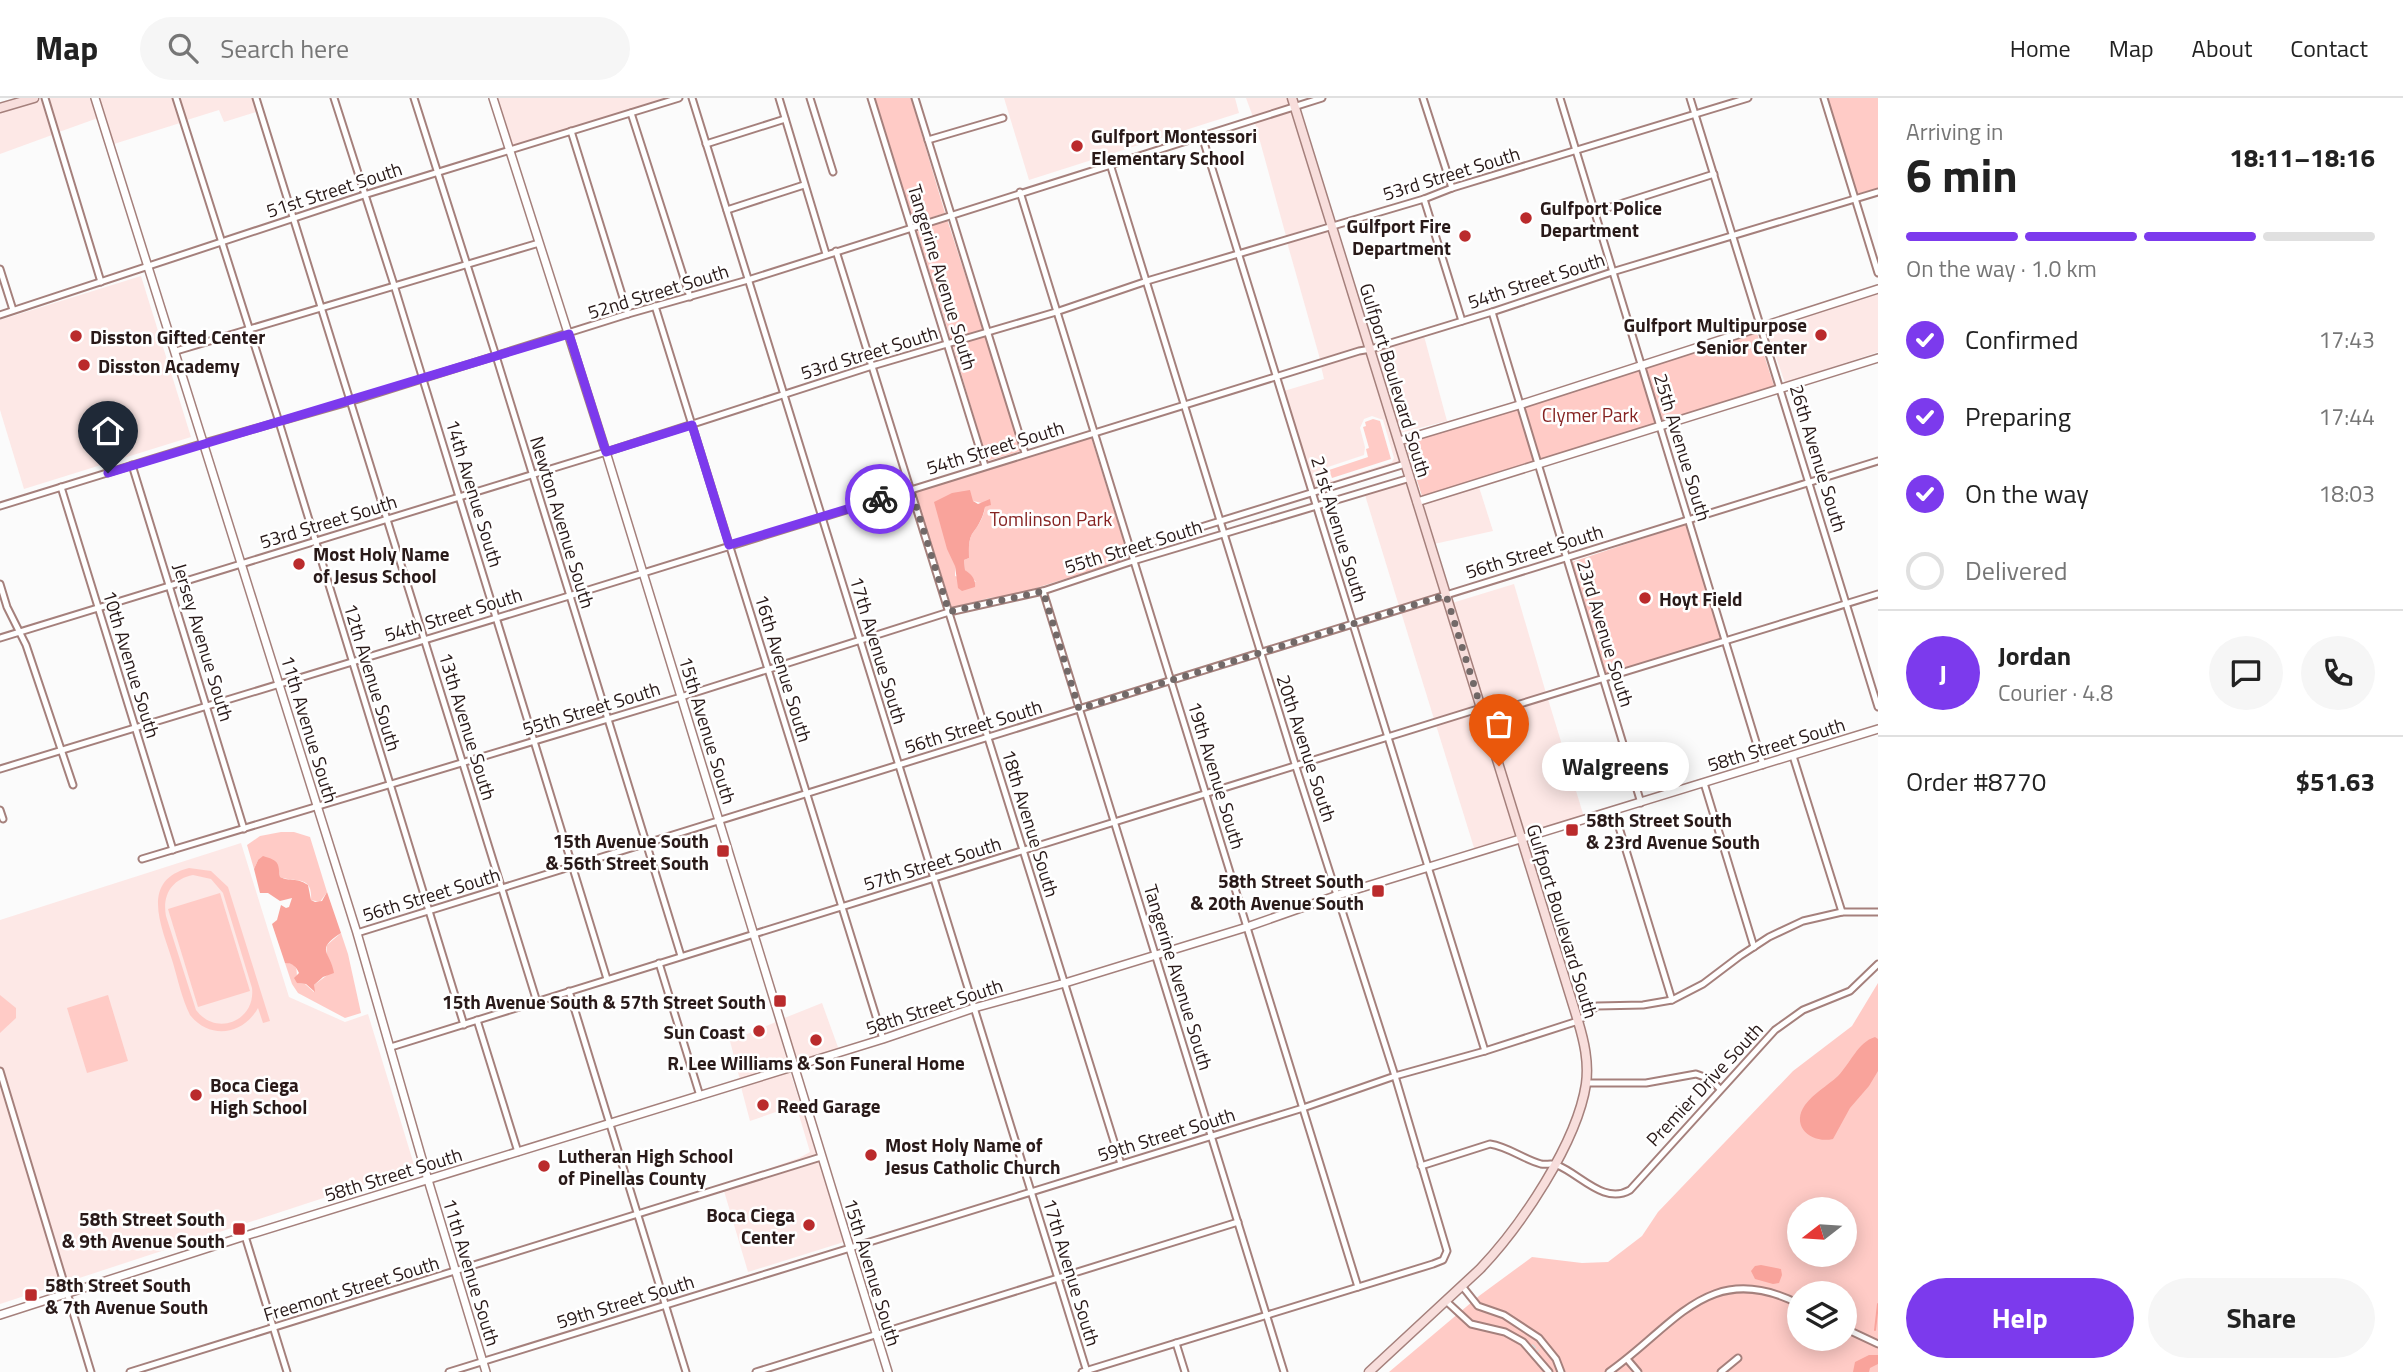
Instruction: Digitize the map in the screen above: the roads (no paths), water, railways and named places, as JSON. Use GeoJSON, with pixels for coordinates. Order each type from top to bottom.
{"type":"FeatureCollection","features":[{"type":"Feature","properties":{"kind":"main road"},"geometry":{"type":"LineString","coordinates":[[0,108],[9,102],[34,98]]}},
{"type":"Feature","properties":{"kind":"main road","name":"Gulfport Boulevard South"},"geometry":{"type":"LineString","coordinates":[[1293,102],[1578,1020],[1587,1064],[1586,1083],[1577,1117],[1538,1195],[1503,1242],[1462,1286],[1369,1372]]}},
{"type":"Feature","properties":{"kind":"street"},"geometry":{"type":"LineString","coordinates":[[45,98],[101,282]]}},
{"type":"Feature","properties":{"kind":"street","name":"11th Avenue South"},"geometry":{"type":"LineString","coordinates":[[95,98],[357,933],[486,1372]]}},
{"type":"Feature","properties":{"kind":"street","name":"12th Avenue South"},"geometry":{"type":"LineString","coordinates":[[176,98],[279,422],[464,1025]]}},
{"type":"Feature","properties":{"kind":"street","name":"13th Avenue South"},"geometry":{"type":"LineString","coordinates":[[256,98],[537,1002]]}},
{"type":"Feature","properties":{"kind":"street","name":"14th Avenue South"},"geometry":{"type":"LineString","coordinates":[[334,98],[607,979]]}},
{"type":"Feature","properties":{"kind":"street","name":"Newton Avenue South"},"geometry":{"type":"LineString","coordinates":[[414,98],[681,956]]}},
{"type":"Feature","properties":{"kind":"street","name":"15th Avenue South"},"geometry":{"type":"LineString","coordinates":[[493,98],[606,452],[888,1372]]}},
{"type":"Feature","properties":{"kind":"street","name":"51st Street South"},"geometry":{"type":"LineString","coordinates":[[0,315],[364,195],[679,98]]}},
{"type":"Feature","properties":{"kind":"street","name":"17th Avenue South"},"geometry":{"type":"LineString","coordinates":[[692,98],[1085,1372]]}},
{"type":"Feature","properties":{"kind":"street"},"geometry":{"type":"LineString","coordinates":[[779,98],[826,254]]}},
{"type":"Feature","properties":{"kind":"street"},"geometry":{"type":"LineString","coordinates":[[810,98],[833,172]]}},
{"type":"Feature","properties":{"kind":"street","name":"Tangerine Avenue South"},"geometry":{"type":"LineString","coordinates":[[871,98],[985,466]]}},
{"type":"Feature","properties":{"kind":"street","name":"Tangerine Avenue South"},"geometry":{"type":"LineString","coordinates":[[915,98],[1025,453]]}},
{"type":"Feature","properties":{"kind":"street","name":"52nd Street South"},"geometry":{"type":"LineString","coordinates":[[0,506],[352,401],[628,314],[748,280],[1202,136],[1293,102],[1322,98]]}},
{"type":"Feature","properties":{"kind":"street"},"geometry":{"type":"LineString","coordinates":[[1423,98],[1452,188]]}},
{"type":"Feature","properties":{"kind":"street","name":"25th Avenue South"},"geometry":{"type":"LineString","coordinates":[[1560,98],[1763,765]]}},
{"type":"Feature","properties":{"kind":"street","name":"26th Avenue South"},"geometry":{"type":"LineString","coordinates":[[1690,98],[1878,707]]}},
{"type":"Feature","properties":{"kind":"street","name":"53rd Street South"},"geometry":{"type":"LineString","coordinates":[[0,638],[606,452],[872,366],[1056,312],[1147,281],[1424,199],[1452,188],[1748,98]]}},
{"type":"Feature","properties":{"kind":"street"},"geometry":{"type":"LineString","coordinates":[[1824,98],[1878,273]]}},
{"type":"Feature","properties":{"kind":"street"},"geometry":{"type":"LineString","coordinates":[[631,113],[690,297]]}},
{"type":"Feature","properties":{"kind":"street"},"geometry":{"type":"LineString","coordinates":[[928,140],[1003,118]]}},
{"type":"Feature","properties":{"kind":"street"},"geometry":{"type":"LineString","coordinates":[[706,144],[785,119]]}},
{"type":"Feature","properties":{"kind":"street"},"geometry":{"type":"LineString","coordinates":[[571,131],[628,314]]}},
{"type":"Feature","properties":{"kind":"street","name":"21st Avenue South"},"geometry":{"type":"LineString","coordinates":[[1202,136],[1485,1051]]}},
{"type":"Feature","properties":{"kind":"street","name":"20th Avenue South"},"geometry":{"type":"LineString","coordinates":[[1110,164],[1395,1076],[1447,1251],[1443,1260],[1358,1287]]}},
{"type":"Feature","properties":{"kind":"street"},"geometry":{"type":"LineString","coordinates":[[1595,212],[1714,174]]}},
{"type":"Feature","properties":{"kind":"street"},"geometry":{"type":"LineString","coordinates":[[727,210],[804,185]]}},
{"type":"Feature","properties":{"kind":"street","name":"19th Avenue South"},"geometry":{"type":"LineString","coordinates":[[1020,192],[1358,1287]]}},
{"type":"Feature","properties":{"kind":"street","name":"54th Street South"},"geometry":{"type":"LineString","coordinates":[[0,769],[1878,192]]}},
{"type":"Feature","properties":{"kind":"street"},"geometry":{"type":"LineString","coordinates":[[1424,199],[1462,321]]}},
{"type":"Feature","properties":{"kind":"street"},"geometry":{"type":"LineString","coordinates":[[176,351],[539,243]]}},
{"type":"Feature","properties":{"kind":"street","name":"18th Avenue South"},"geometry":{"type":"LineString","coordinates":[[836,251],[1121,1164]]}},
{"type":"Feature","properties":{"kind":"street"},"geometry":{"type":"LineString","coordinates":[[0,269],[13,310]]}},
{"type":"Feature","properties":{"kind":"street"},"geometry":{"type":"LineString","coordinates":[[1398,441],[1519,405],[1878,289]]}},
{"type":"Feature","properties":{"kind":"street","name":"16th Avenue South"},"geometry":{"type":"LineString","coordinates":[[655,306],[883,1039]]}},
{"type":"Feature","properties":{"kind":"street","name":"23rd Avenue South"},"geometry":{"type":"LineString","coordinates":[[1492,312],[1641,803]]}},
{"type":"Feature","properties":{"kind":"street"},"geometry":{"type":"LineString","coordinates":[[1418,502],[1878,358]]}},
{"type":"Feature","properties":{"kind":"street","name":"56th Street South"},"geometry":{"type":"LineString","coordinates":[[357,933],[1878,461]]}},
{"type":"Feature","properties":{"kind":"street","name":"55th Street South"},"geometry":{"type":"LineString","coordinates":[[1130,549],[1405,464]]}},
{"type":"Feature","properties":{"kind":"street","name":"Jersey Avenue South"},"geometry":{"type":"LineString","coordinates":[[132,465],[244,829]]}},
{"type":"Feature","properties":{"kind":"street","name":"55th Street South"},"geometry":{"type":"LineString","coordinates":[[142,859],[681,697],[949,612],[1043,591],[1133,561],[1410,478]]}},
{"type":"Feature","properties":{"kind":"street","name":"10th Avenue South"},"geometry":{"type":"LineString","coordinates":[[61,487],[173,850]]}},
{"type":"Feature","properties":{"kind":"street"},"geometry":{"type":"LineString","coordinates":[[0,584],[7,607],[20,631],[73,785]]}},
{"type":"Feature","properties":{"kind":"street","name":"Tangerine Avenue South"},"geometry":{"type":"LineString","coordinates":[[1043,591],[1284,1372]]}},
{"type":"Feature","properties":{"kind":"street","name":"57th Street South"},"geometry":{"type":"LineString","coordinates":[[391,1047],[1388,737],[1604,679],[1878,594]]}},
{"type":"Feature","properties":{"kind":"street","name":"58th Street South"},"geometry":{"type":"LineString","coordinates":[[0,1315],[245,1236],[883,1039],[974,1008],[1247,927],[1338,895],[1878,729]]}},
{"type":"Feature","properties":{"kind":"street"},"geometry":{"type":"LineString","coordinates":[[1793,755],[1842,912]]}},
{"type":"Feature","properties":{"kind":"street"},"geometry":{"type":"LineString","coordinates":[[1704,783],[1754,947]]}},
{"type":"Feature","properties":{"kind":"street"},"geometry":{"type":"LineString","coordinates":[[0,810],[3,819]]}},
{"type":"Feature","properties":{"kind":"street"},"geometry":{"type":"LineString","coordinates":[[1614,811],[1672,1000]]}},
{"type":"Feature","properties":{"kind":"street","name":"59th Street South"},"geometry":{"type":"LineString","coordinates":[[449,1372],[1303,1108],[1395,1076],[1485,1051],[1578,1020],[1597,1006],[1643,1005],[1672,1000],[1703,984],[1754,947],[1803,921],[1842,912],[1878,912]]}},
{"type":"Feature","properties":{"kind":"street"},"geometry":{"type":"LineString","coordinates":[[659,963],[700,1096]]}},
{"type":"Feature","properties":{"kind":"street","name":"Premier Drive South"},"geometry":{"type":"LineString","coordinates":[[1554,1163],[1601,1191],[1618,1195],[1624,1193],[1788,1020],[1803,1010],[1850,991],[1878,964]]}},
{"type":"Feature","properties":{"kind":"street"},"geometry":{"type":"LineString","coordinates":[[569,991],[686,1372]]}},
{"type":"Feature","properties":{"kind":"street"},"geometry":{"type":"LineString","coordinates":[[477,1020],[518,1152]]}},
{"type":"Feature","properties":{"kind":"street"},"geometry":{"type":"LineString","coordinates":[[0,1071],[91,1372]]}},
{"type":"Feature","properties":{"kind":"street"},"geometry":{"type":"LineString","coordinates":[[1586,1083],[1646,1083],[1696,1074],[1710,1079],[1720,1089]]}},
{"type":"Feature","properties":{"kind":"street"},"geometry":{"type":"LineString","coordinates":[[1421,1166],[1490,1144],[1543,1164],[1554,1163]]}},
{"type":"Feature","properties":{"kind":"street","name":"Freemont Street South"},"geometry":{"type":"LineString","coordinates":[[130,1372],[821,1157]]}},
{"type":"Feature","properties":{"kind":"street"},"geometry":{"type":"LineString","coordinates":[[756,1372],[1238,1222]]}},
{"type":"Feature","properties":{"kind":"street"},"geometry":{"type":"LineString","coordinates":[[245,1236],[287,1372]]}},
{"type":"Feature","properties":{"kind":"street"},"geometry":{"type":"LineString","coordinates":[[1462,1286],[1478,1306],[1504,1315],[1539,1338],[1556,1359],[1562,1372]]}},
{"type":"Feature","properties":{"kind":"street"},"geometry":{"type":"LineString","coordinates":[[1085,1372],[1358,1287]]}},
{"type":"Feature","properties":{"kind":"street"},"geometry":{"type":"LineString","coordinates":[[1609,1372],[1686,1309],[1715,1293],[1746,1288],[1765,1290],[1787,1299]]}},
{"type":"Feature","properties":{"kind":"street"},"geometry":{"type":"LineString","coordinates":[[1446,1301],[1471,1324],[1505,1332],[1531,1346]]}},
{"type":"Feature","properties":{"kind":"street"},"geometry":{"type":"LineString","coordinates":[[1857,1334],[1878,1344]]}},
{"type":"Feature","properties":{"kind":"street"},"geometry":{"type":"LineString","coordinates":[[1523,1342],[1549,1372]]}},
{"type":"Feature","properties":{"kind":"street"},"geometry":{"type":"LineString","coordinates":[[1176,1343],[1185,1372]]}},
{"type":"Feature","properties":{"kind":"street"},"geometry":{"type":"LineString","coordinates":[[1538,1352],[1542,1363]]}},
{"type":"Feature","properties":{"kind":"street"},"geometry":{"type":"LineString","coordinates":[[1721,1372],[1738,1358]]}},
{"type":"Feature","properties":{"kind":"street"},"geometry":{"type":"LineString","coordinates":[[1628,1359],[1638,1372]]}},
{"type":"Feature","properties":{"kind":"waterway"},"geometry":{"type":"LineString","coordinates":[[1875,1330],[1878,1304]]}},
{"type":"Feature","properties":{"kind":"tunnel"},"geometry":{"type":"LineString","coordinates":[[1531,1346],[1538,1352]]}},
{"type":"Feature","properties":{"kind":"place","name":"Gulfport Montessori Elementary School"},"geometry":{"type":"Point","coordinates":[1077,146]}},
{"type":"Feature","properties":{"kind":"place","name":"Gulfport Police Department"},"geometry":{"type":"Point","coordinates":[1526,218]}},
{"type":"Feature","properties":{"kind":"place","name":"Gulfport Fire Department"},"geometry":{"type":"Point","coordinates":[1465,236]}},
{"type":"Feature","properties":{"kind":"place","name":"Gulfport Multipurpose Senior Center"},"geometry":{"type":"Point","coordinates":[1821,335]}},
{"type":"Feature","properties":{"kind":"place","name":"Disston Gifted Center"},"geometry":{"type":"Point","coordinates":[76,336]}},
{"type":"Feature","properties":{"kind":"place","name":"Disston Academy"},"geometry":{"type":"Point","coordinates":[84,365]}},
{"type":"Feature","properties":{"kind":"place","name":"Most Holy Name of Jesus School"},"geometry":{"type":"Point","coordinates":[299,564]}},
{"type":"Feature","properties":{"kind":"place","name":"Hoyt Field"},"geometry":{"type":"Point","coordinates":[1645,598]}},
{"type":"Feature","properties":{"kind":"place","name":"Walgreens"},"geometry":{"type":"Point","coordinates":[1499,766]}},
{"type":"Feature","properties":{"kind":"place","name":"58th Street South & 23rd Avenue South"},"geometry":{"type":"Point","coordinates":[1572,830]}},
{"type":"Feature","properties":{"kind":"place","name":"15th Avenue South & 56th Street South"},"geometry":{"type":"Point","coordinates":[723,851]}},
{"type":"Feature","properties":{"kind":"place","name":"58th Street South & 20th Avenue South"},"geometry":{"type":"Point","coordinates":[1378,891]}},
{"type":"Feature","properties":{"kind":"place","name":"15th Avenue South & 57th Street South"},"geometry":{"type":"Point","coordinates":[780,1001]}},
{"type":"Feature","properties":{"kind":"place","name":"Sun Coast"},"geometry":{"type":"Point","coordinates":[759,1031]}},
{"type":"Feature","properties":{"kind":"place","name":"R. Lee Williams & Son Funeral Home"},"geometry":{"type":"Point","coordinates":[816,1040]}},
{"type":"Feature","properties":{"kind":"place","name":"Boca Ciega High School"},"geometry":{"type":"Point","coordinates":[196,1095]}},
{"type":"Feature","properties":{"kind":"place","name":"Reed Garage"},"geometry":{"type":"Point","coordinates":[763,1105]}},
{"type":"Feature","properties":{"kind":"place","name":"Most Holy Name of Jesus Catholic Church"},"geometry":{"type":"Point","coordinates":[871,1155]}},
{"type":"Feature","properties":{"kind":"place","name":"Lutheran High School of Pinellas County"},"geometry":{"type":"Point","coordinates":[544,1166]}},
{"type":"Feature","properties":{"kind":"place","name":"Boca Ciega Center"},"geometry":{"type":"Point","coordinates":[809,1225]}},
{"type":"Feature","properties":{"kind":"place","name":"58th Street South & 9th Avenue South"},"geometry":{"type":"Point","coordinates":[239,1229]}},
{"type":"Feature","properties":{"kind":"place","name":"58th Street South & 7th Avenue South"},"geometry":{"type":"Point","coordinates":[31,1295]}},
{"type":"Feature","properties":{"kind":"park label","name":"Clymer Park"},"geometry":{"type":"Point","coordinates":[1590,414]}},
{"type":"Feature","properties":{"kind":"park label","name":"Tomlinson Park"},"geometry":{"type":"Point","coordinates":[1051,518]}}]}
